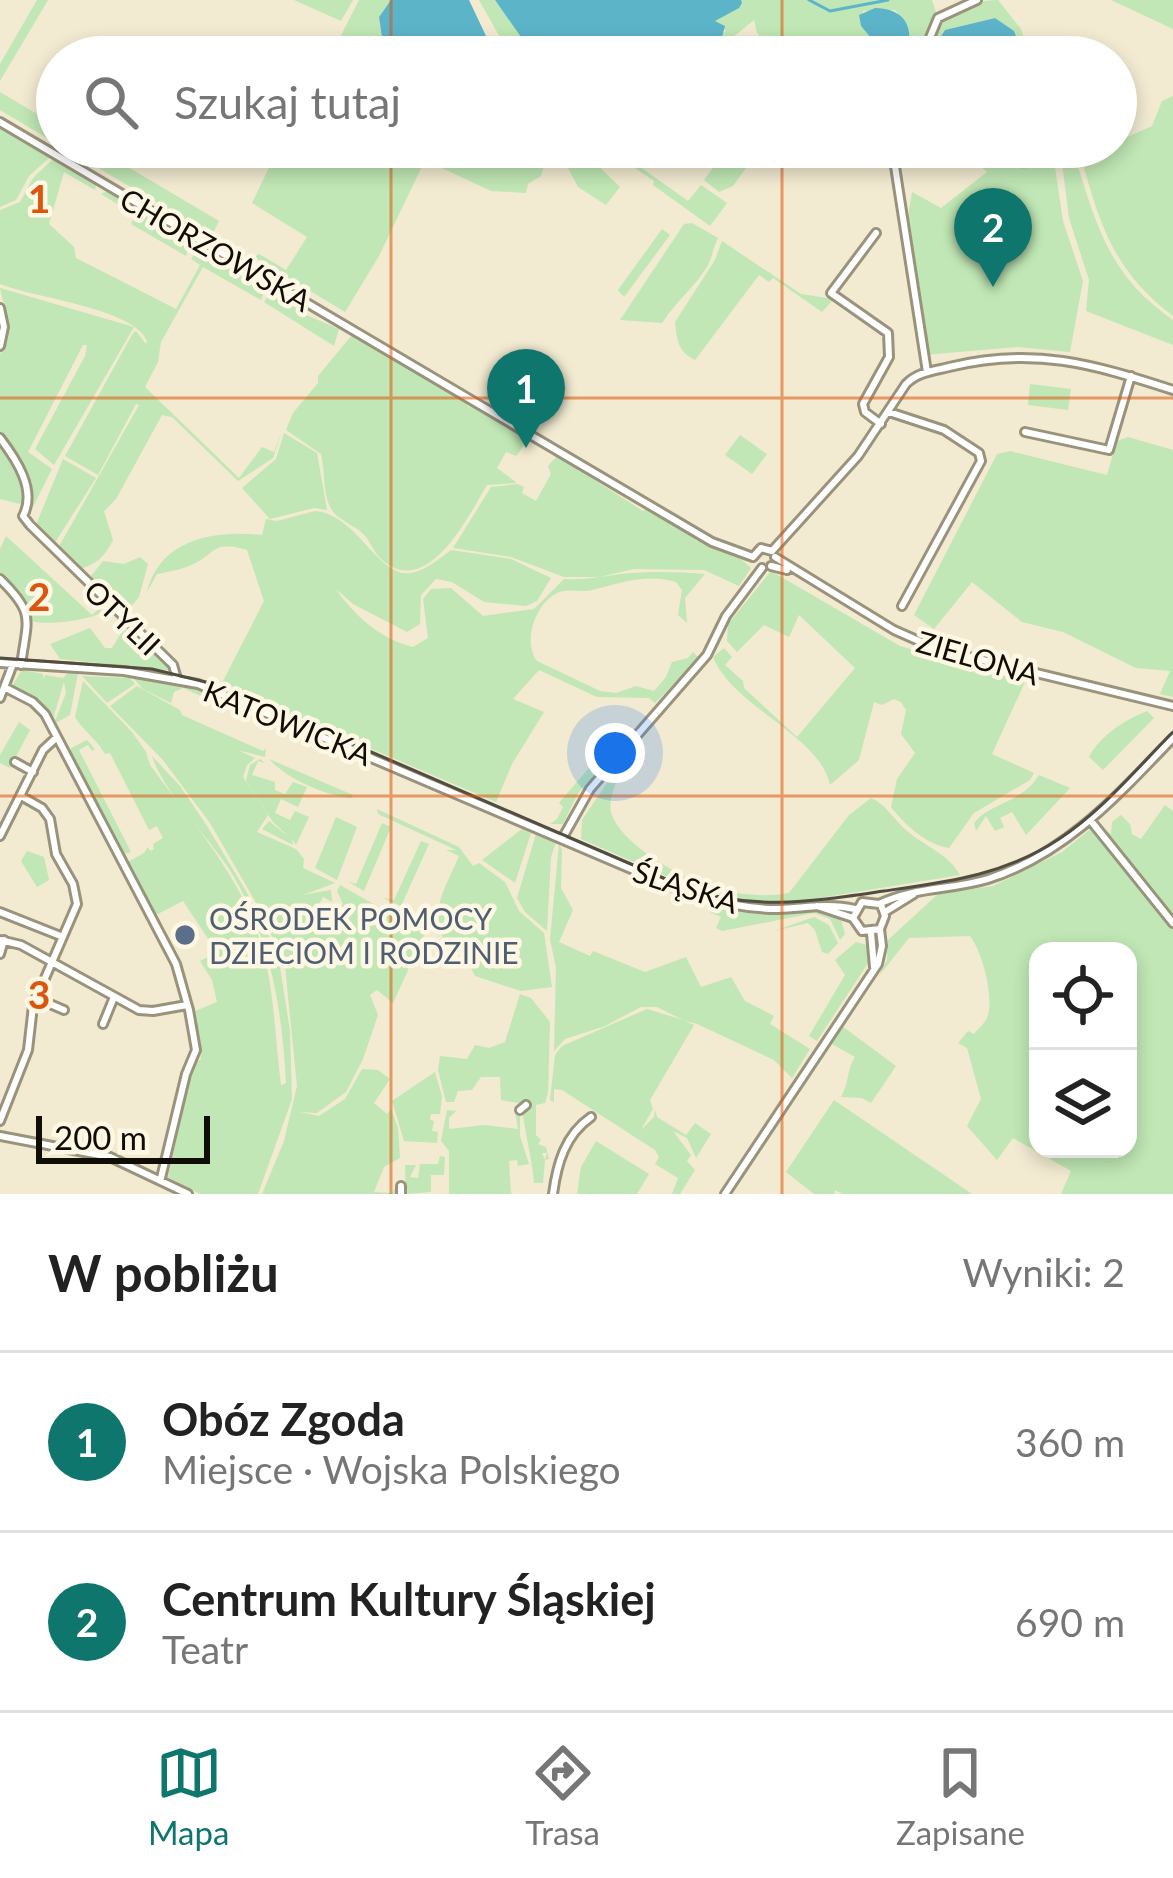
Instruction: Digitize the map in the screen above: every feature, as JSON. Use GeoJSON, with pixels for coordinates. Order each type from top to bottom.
{"type":"FeatureCollection","features":[{"type":"Feature","properties":{"kind":"street"},"geometry":{"type":"LineString","coordinates":[[931,36],[938,18],[977,0]]}},
{"type":"Feature","properties":{"kind":"street","name":"CHORZOWSKA"},"geometry":{"type":"LineString","coordinates":[[0,122],[36,143]]}},
{"type":"Feature","properties":{"kind":"street","name":"CHORZOWSKA"},"geometry":{"type":"LineString","coordinates":[[78,168],[712,542],[753,556]]}},
{"type":"Feature","properties":{"kind":"street"},"geometry":{"type":"LineString","coordinates":[[895,168],[927,372]]}},
{"type":"Feature","properties":{"kind":"street"},"geometry":{"type":"LineString","coordinates":[[876,233],[831,293],[888,333],[889,357],[863,404],[865,412],[881,424]]}},
{"type":"Feature","properties":{"kind":"street"},"geometry":{"type":"LineString","coordinates":[[0,308],[4,327],[0,346]]}},
{"type":"Feature","properties":{"kind":"street"},"geometry":{"type":"LineString","coordinates":[[562,839],[590,789],[707,655],[726,616],[858,456],[909,380],[977,360],[1021,355],[1081,363],[1173,390]]}},
{"type":"Feature","properties":{"kind":"street"},"geometry":{"type":"LineString","coordinates":[[1025,431],[1109,450],[1131,376]]}},
{"type":"Feature","properties":{"kind":"street"},"geometry":{"type":"LineString","coordinates":[[889,412],[944,430],[979,453],[981,461],[902,606]]}},
{"type":"Feature","properties":{"kind":"street","name":"OTYLII"},"geometry":{"type":"LineString","coordinates":[[0,438],[25,481],[28,507],[23,516],[173,665],[177,679]]}},
{"type":"Feature","properties":{"kind":"street"},"geometry":{"type":"LineString","coordinates":[[753,556],[761,548],[770,561]]}},
{"type":"Feature","properties":{"kind":"street","name":"ZIELONA"},"geometry":{"type":"LineString","coordinates":[[753,556],[797,572],[894,630],[937,649],[1173,706]]}},
{"type":"Feature","properties":{"kind":"street"},"geometry":{"type":"LineString","coordinates":[[0,579],[27,612],[28,629],[0,698]]}},
{"type":"Feature","properties":{"kind":"street","name":"KATOWICKA"},"geometry":{"type":"LineString","coordinates":[[0,663],[177,679],[254,705],[562,839]]}},
{"type":"Feature","properties":{"kind":"street"},"geometry":{"type":"LineString","coordinates":[[5,688],[41,709],[176,964],[196,1050],[161,1178]]}},
{"type":"Feature","properties":{"kind":"street"},"geometry":{"type":"LineString","coordinates":[[0,836],[45,747],[57,737]]}},
{"type":"Feature","properties":{"kind":"street"},"geometry":{"type":"LineString","coordinates":[[880,929],[870,933],[859,929],[854,913],[866,901],[882,908],[922,890],[980,881],[1018,868],[1091,821],[1173,738]]}},
{"type":"Feature","properties":{"kind":"street"},"geometry":{"type":"LineString","coordinates":[[15,762],[33,772]]}},
{"type":"Feature","properties":{"kind":"street"},"geometry":{"type":"LineString","coordinates":[[0,1121],[28,1050],[36,998],[76,909],[75,891],[58,861],[48,815],[21,796]]}},
{"type":"Feature","properties":{"kind":"street"},"geometry":{"type":"LineString","coordinates":[[1091,821],[1173,923]]}},
{"type":"Feature","properties":{"kind":"street","name":"ŚLĄSKA"},"geometry":{"type":"LineString","coordinates":[[562,839],[712,901],[773,909],[825,903],[854,913]]}},
{"type":"Feature","properties":{"kind":"street"},"geometry":{"type":"LineString","coordinates":[[725,1194],[873,971],[881,956],[882,908]]}},
{"type":"Feature","properties":{"kind":"street"},"geometry":{"type":"LineString","coordinates":[[0,913],[63,937]]}},
{"type":"Feature","properties":{"kind":"street"},"geometry":{"type":"LineString","coordinates":[[870,933],[873,971]]}},
{"type":"Feature","properties":{"kind":"street"},"geometry":{"type":"LineString","coordinates":[[0,954],[2,940],[21,944],[145,1012],[188,1005]]}},
{"type":"Feature","properties":{"kind":"street"},"geometry":{"type":"LineString","coordinates":[[103,1024],[114,997]]}},
{"type":"Feature","properties":{"kind":"street"},"geometry":{"type":"LineString","coordinates":[[36,998],[64,1010]]}},
{"type":"Feature","properties":{"kind":"street"},"geometry":{"type":"LineString","coordinates":[[553,1194],[564,1148],[591,1117]]}},
{"type":"Feature","properties":{"kind":"street"},"geometry":{"type":"LineString","coordinates":[[0,1136],[110,1157],[188,1194]]}},
{"type":"Feature","properties":{"kind":"green space"},"geometry":{"type":"Polygon","coordinates":[[[37,0],[48,0],[0,81],[0,64],[37,0]]]}},
{"type":"Feature","properties":{"kind":"green space"},"geometry":{"type":"Polygon","coordinates":[[[294,0],[353,0],[341,21],[294,0]]]}},
{"type":"Feature","properties":{"kind":"green space"},"geometry":{"type":"Polygon","coordinates":[[[359,0],[391,0],[379,17],[382,36],[341,36],[359,0]]]}},
{"type":"Feature","properties":{"kind":"green space"},"geometry":{"type":"Polygon","coordinates":[[[479,0],[495,0],[520,36],[499,36],[479,0]]]}},
{"type":"Feature","properties":{"kind":"green space"},"geometry":{"type":"Polygon","coordinates":[[[741,0],[932,0],[937,15],[929,32],[969,6],[998,0],[1023,36],[1016,36],[995,18],[945,30],[941,36],[908,36],[895,10],[863,11],[861,26],[869,36],[759,36],[754,20],[734,36],[718,36],[726,31],[715,21],[741,0]]]}},
{"type":"Feature","properties":{"kind":"green space"},"geometry":{"type":"Polygon","coordinates":[[[1111,0],[1173,0],[1173,29],[1111,0]]]}},
{"type":"Feature","properties":{"kind":"green space"},"geometry":{"type":"Polygon","coordinates":[[[0,92],[36,113],[36,131],[0,110],[0,92]]]}},
{"type":"Feature","properties":{"kind":"green space"},"geometry":{"type":"Polygon","coordinates":[[[1173,96],[1173,316],[1121,261],[1101,220],[1085,168],[1137,168],[1137,133],[1152,126],[1162,101],[1173,96]]]}},
{"type":"Feature","properties":{"kind":"green space"},"geometry":{"type":"Polygon","coordinates":[[[0,128],[36,149],[38,168],[16,200],[0,207],[0,128]]]}},
{"type":"Feature","properties":{"kind":"green space"},"geometry":{"type":"Polygon","coordinates":[[[44,168],[68,168],[96,185],[95,190],[64,172],[49,224],[74,247],[76,258],[176,309],[200,265],[191,259],[200,246],[267,284],[261,300],[203,267],[161,342],[158,362],[145,387],[239,478],[262,447],[274,452],[282,430],[273,458],[238,481],[172,417],[162,415],[116,499],[104,511],[113,540],[100,559],[80,569],[57,550],[139,405],[98,475],[65,456],[133,333],[147,341],[138,330],[104,312],[0,284],[0,210],[20,202],[44,168]]]}},
{"type":"Feature","properties":{"kind":"green space"},"geometry":{"type":"Polygon","coordinates":[[[130,168],[219,221],[209,233],[100,169],[130,168]]]}},
{"type":"Feature","properties":{"kind":"green space"},"geometry":{"type":"Polygon","coordinates":[[[269,168],[421,168],[379,256],[345,312],[254,257],[259,254],[286,270],[307,237],[252,203],[269,168]]]}},
{"type":"Feature","properties":{"kind":"green space"},"geometry":{"type":"Polygon","coordinates":[[[442,168],[544,168],[526,193],[491,191],[442,168]]]}},
{"type":"Feature","properties":{"kind":"green space"},"geometry":{"type":"Polygon","coordinates":[[[568,168],[601,168],[620,187],[606,205],[578,187],[568,168]]]}},
{"type":"Feature","properties":{"kind":"green space"},"geometry":{"type":"Polygon","coordinates":[[[635,168],[642,168],[688,201],[701,185],[727,203],[710,226],[653,185],[654,181],[635,168]]]}},
{"type":"Feature","properties":{"kind":"green space"},"geometry":{"type":"Polygon","coordinates":[[[713,168],[746,168],[733,186],[719,192],[704,180],[713,168]]]}},
{"type":"Feature","properties":{"kind":"green space"},"geometry":{"type":"Polygon","coordinates":[[[983,168],[1055,168],[1063,221],[1083,281],[1070,352],[1017,347],[924,355],[904,241],[912,192],[941,208],[987,172],[983,168]]]}},
{"type":"Feature","properties":{"kind":"green space"},"geometry":{"type":"Polygon","coordinates":[[[1063,168],[1079,168],[1096,222],[1118,264],[1132,284],[1173,320],[1173,345],[1086,311],[1089,280],[1069,218],[1063,168]]]}},
{"type":"Feature","properties":{"kind":"green space"},"geometry":{"type":"Polygon","coordinates":[[[107,191],[191,240],[186,256],[131,224],[135,215],[101,194],[107,191]]]}},
{"type":"Feature","properties":{"kind":"green space"},"geometry":{"type":"Polygon","coordinates":[[[692,223],[718,238],[702,275],[662,323],[620,320],[684,224],[692,223]]]}},
{"type":"Feature","properties":{"kind":"green space"},"geometry":{"type":"Polygon","coordinates":[[[662,229],[670,235],[624,297],[618,290],[662,229]]]}},
{"type":"Feature","properties":{"kind":"green space"},"geometry":{"type":"Polygon","coordinates":[[[722,241],[801,294],[834,299],[822,312],[773,278],[769,282],[759,275],[695,360],[679,345],[675,322],[722,241]]]}},
{"type":"Feature","properties":{"kind":"green space"},"geometry":{"type":"Polygon","coordinates":[[[0,288],[134,327],[54,465],[35,449],[85,356],[87,345],[83,345],[28,452],[52,469],[32,509],[22,466],[0,434],[0,355],[8,322],[0,288]]]}},
{"type":"Feature","properties":{"kind":"green space"},"geometry":{"type":"Polygon","coordinates":[[[272,290],[304,314],[339,329],[334,346],[264,302],[272,290]]]}},
{"type":"Feature","properties":{"kind":"green space"},"geometry":{"type":"Polygon","coordinates":[[[352,335],[468,403],[468,408],[471,405],[529,439],[516,456],[506,452],[497,468],[517,483],[487,485],[445,549],[415,569],[399,569],[382,560],[363,534],[336,515],[326,494],[321,454],[286,430],[318,376],[352,335]]]}},
{"type":"Feature","properties":{"kind":"green space"},"geometry":{"type":"Polygon","coordinates":[[[1030,384],[1071,389],[1068,410],[1028,405],[1030,384]]]}},
{"type":"Feature","properties":{"kind":"green space"},"geometry":{"type":"Polygon","coordinates":[[[284,433],[317,453],[327,510],[314,508],[270,519],[242,488],[276,459],[284,433]]]}},
{"type":"Feature","properties":{"kind":"green space"},"geometry":{"type":"Polygon","coordinates":[[[740,435],[767,454],[752,474],[725,455],[740,435]]]}},
{"type":"Feature","properties":{"kind":"green space"},"geometry":{"type":"Polygon","coordinates":[[[1128,437],[1173,450],[1173,697],[1160,694],[1170,671],[1136,668],[1063,632],[1022,622],[972,582],[934,629],[914,615],[997,454],[1010,451],[1107,475],[1117,441],[1128,437]]]}},
{"type":"Feature","properties":{"kind":"green space"},"geometry":{"type":"Polygon","coordinates":[[[0,442],[24,481],[26,495],[20,504],[0,499],[0,442]]]}},
{"type":"Feature","properties":{"kind":"green space"},"geometry":{"type":"Polygon","coordinates":[[[557,456],[643,511],[646,508],[695,537],[696,542],[699,539],[751,568],[739,586],[704,570],[634,569],[599,577],[564,577],[511,557],[453,548],[491,487],[518,484],[524,487],[522,493],[536,501],[551,474],[548,466],[557,456]]]}},
{"type":"Feature","properties":{"kind":"green space"},"geometry":{"type":"Polygon","coordinates":[[[63,459],[96,478],[54,544],[36,525],[63,459]]]}},
{"type":"Feature","properties":{"kind":"green space"},"geometry":{"type":"Polygon","coordinates":[[[315,511],[345,524],[392,569],[405,573],[422,569],[451,550],[511,559],[551,578],[537,601],[526,606],[484,602],[452,582],[436,579],[421,595],[420,624],[407,632],[353,604],[335,588],[369,625],[401,643],[413,647],[428,638],[423,599],[431,589],[451,588],[483,616],[534,609],[564,579],[687,573],[705,574],[685,598],[687,623],[678,615],[682,590],[676,582],[634,580],[555,594],[536,616],[531,644],[537,661],[600,691],[616,693],[636,686],[654,691],[672,662],[693,652],[699,658],[655,703],[649,698],[597,697],[539,670],[513,699],[544,712],[512,764],[496,802],[221,685],[264,601],[247,550],[220,547],[189,566],[157,574],[147,592],[154,574],[176,549],[226,534],[262,535],[266,519],[277,521],[315,511]]]}},
{"type":"Feature","properties":{"kind":"green space"},"geometry":{"type":"Polygon","coordinates":[[[6,536],[92,615],[101,601],[104,611],[90,617],[69,621],[32,621],[26,601],[0,575],[0,549],[6,536]]]}},
{"type":"Feature","properties":{"kind":"green space"},"geometry":{"type":"Polygon","coordinates":[[[140,557],[148,564],[139,597],[124,615],[91,576],[103,561],[124,564],[140,557]]]}},
{"type":"Feature","properties":{"kind":"green space"},"geometry":{"type":"Polygon","coordinates":[[[771,571],[900,646],[1025,682],[992,754],[1034,773],[1030,780],[974,813],[949,848],[925,838],[891,807],[897,779],[915,753],[901,734],[906,710],[894,699],[882,705],[874,702],[859,760],[830,785],[810,751],[739,691],[713,657],[724,648],[732,657],[725,665],[797,737],[855,668],[799,615],[789,637],[764,625],[737,652],[727,641],[728,624],[771,571]]]}},
{"type":"Feature","properties":{"kind":"green space"},"geometry":{"type":"Polygon","coordinates":[[[125,627],[174,671],[60,659],[50,644],[90,628],[105,648],[112,648],[125,627]]]}},
{"type":"Feature","properties":{"kind":"green space"},"geometry":{"type":"Polygon","coordinates":[[[22,670],[43,674],[43,679],[45,675],[63,678],[78,673],[70,715],[54,724],[66,693],[64,682],[52,722],[39,705],[40,697],[37,704],[10,689],[22,670]]]}},
{"type":"Feature","properties":{"kind":"green space"},"geometry":{"type":"Polygon","coordinates":[[[82,676],[130,678],[135,684],[107,703],[82,676]]]}},
{"type":"Feature","properties":{"kind":"green space"},"geometry":{"type":"Polygon","coordinates":[[[134,679],[169,681],[210,692],[282,725],[275,729],[183,688],[174,692],[171,703],[134,679]]]}},
{"type":"Feature","properties":{"kind":"green space"},"geometry":{"type":"Polygon","coordinates":[[[83,681],[132,732],[182,807],[152,756],[180,786],[246,891],[278,954],[290,1031],[292,1099],[258,1194],[200,1194],[168,1177],[191,1072],[195,1061],[201,1060],[195,1011],[217,1002],[212,980],[200,961],[212,955],[213,946],[183,901],[154,916],[126,863],[148,847],[154,849],[153,844],[163,838],[157,826],[149,830],[110,753],[105,754],[75,717],[83,681]],[[190,818],[236,885],[256,929],[270,987],[281,1085],[286,1083],[281,1025],[263,941],[240,888],[225,863],[190,818]]]}},
{"type":"Feature","properties":{"kind":"green space"},"geometry":{"type":"Polygon","coordinates":[[[137,686],[182,715],[263,751],[266,748],[265,757],[238,750],[255,758],[243,777],[268,815],[257,832],[296,849],[304,859],[303,868],[335,883],[303,895],[331,890],[332,902],[323,897],[317,908],[332,918],[343,904],[337,891],[340,885],[389,913],[392,908],[401,911],[399,916],[404,919],[408,914],[427,923],[393,1003],[377,990],[370,995],[378,1015],[346,1092],[317,1113],[300,1112],[319,1116],[345,1099],[362,1069],[378,1070],[390,1079],[374,1103],[387,1114],[391,1109],[400,1158],[384,1167],[374,1192],[393,1193],[394,1189],[398,1194],[262,1194],[284,1141],[297,1086],[285,966],[263,915],[210,823],[163,760],[110,706],[137,686]]]}},
{"type":"Feature","properties":{"kind":"green space"},"geometry":{"type":"Polygon","coordinates":[[[1147,711],[1154,718],[1103,770],[1089,757],[1114,729],[1147,711]]]}},
{"type":"Feature","properties":{"kind":"green space"},"geometry":{"type":"Polygon","coordinates":[[[19,722],[30,730],[10,768],[0,763],[0,755],[19,722]]]}},
{"type":"Feature","properties":{"kind":"green space"},"geometry":{"type":"Polygon","coordinates":[[[622,729],[634,732],[578,793],[563,824],[550,824],[563,807],[559,803],[622,729]]]}},
{"type":"Feature","properties":{"kind":"green space"},"geometry":{"type":"Polygon","coordinates":[[[87,740],[95,749],[88,745],[79,750],[131,852],[124,854],[70,755],[71,748],[87,740]]]}},
{"type":"Feature","properties":{"kind":"green space"},"geometry":{"type":"Polygon","coordinates":[[[260,759],[265,763],[258,761],[252,775],[275,782],[275,790],[285,794],[293,782],[307,787],[298,807],[281,799],[275,813],[290,820],[295,811],[309,817],[296,845],[292,839],[293,845],[262,829],[269,821],[290,838],[273,822],[246,781],[250,765],[260,759]]]}},
{"type":"Feature","properties":{"kind":"green space"},"geometry":{"type":"Polygon","coordinates":[[[269,759],[353,795],[352,798],[307,785],[269,759]]]}},
{"type":"Feature","properties":{"kind":"green space"},"geometry":{"type":"Polygon","coordinates":[[[623,759],[610,805],[617,825],[658,862],[710,887],[748,894],[789,893],[849,815],[871,798],[960,875],[801,901],[754,901],[698,890],[581,839],[582,820],[623,759]]]}},
{"type":"Feature","properties":{"kind":"green space"},"geometry":{"type":"Polygon","coordinates":[[[1039,775],[1070,788],[1026,835],[1012,812],[1000,818],[1004,827],[995,831],[986,816],[976,831],[974,823],[980,816],[1024,792],[1039,775]]]}},
{"type":"Feature","properties":{"kind":"green space"},"geometry":{"type":"Polygon","coordinates":[[[1165,805],[1173,811],[1173,919],[1098,824],[1111,834],[1112,822],[1121,815],[1132,834],[1141,839],[1165,805]]]}},
{"type":"Feature","properties":{"kind":"green space"},"geometry":{"type":"Polygon","coordinates":[[[377,809],[459,847],[473,866],[479,863],[505,882],[519,911],[544,933],[552,987],[521,991],[475,976],[459,942],[447,947],[439,922],[440,901],[459,856],[446,850],[456,850],[378,814],[377,809]]]}},
{"type":"Feature","properties":{"kind":"green space"},"geometry":{"type":"Polygon","coordinates":[[[336,817],[357,827],[337,880],[315,868],[336,817]]]}},
{"type":"Feature","properties":{"kind":"green space"},"geometry":{"type":"Polygon","coordinates":[[[382,823],[391,827],[364,891],[347,881],[356,884],[382,823]]]}},
{"type":"Feature","properties":{"kind":"green space"},"geometry":{"type":"Polygon","coordinates":[[[1093,827],[1173,928],[1173,1194],[1061,1194],[1071,1171],[1048,1158],[1137,1158],[1137,942],[1029,942],[1029,1147],[1013,1138],[997,1160],[967,1126],[981,1099],[967,1048],[958,1043],[968,1031],[974,1034],[989,1009],[983,963],[975,943],[970,936],[909,938],[878,977],[887,960],[888,940],[938,894],[993,886],[1062,852],[1093,827]]]}},
{"type":"Feature","properties":{"kind":"green space"},"geometry":{"type":"Polygon","coordinates":[[[522,829],[531,833],[515,883],[482,860],[522,829]]]}},
{"type":"Feature","properties":{"kind":"green space"},"geometry":{"type":"Polygon","coordinates":[[[536,834],[556,842],[547,931],[517,898],[536,834]]]}},
{"type":"Feature","properties":{"kind":"green space"},"geometry":{"type":"Polygon","coordinates":[[[421,841],[429,844],[401,906],[383,898],[394,900],[421,841]]]}},
{"type":"Feature","properties":{"kind":"green space"},"geometry":{"type":"Polygon","coordinates":[[[559,844],[561,888],[573,910],[559,942],[645,972],[686,957],[701,987],[731,977],[745,1001],[774,1016],[770,1024],[810,1049],[792,1078],[774,1060],[685,1021],[694,1025],[650,1100],[653,1109],[641,1130],[655,1110],[657,1117],[686,1135],[695,1123],[711,1134],[696,1158],[687,1138],[673,1131],[691,1155],[687,1161],[695,1170],[680,1194],[672,1194],[678,1178],[655,1164],[659,1157],[655,1150],[562,1090],[554,1089],[554,1102],[550,1100],[555,1055],[562,1046],[647,1009],[683,1020],[657,1007],[641,1007],[565,1039],[554,1051],[556,968],[550,939],[559,844]]]}},
{"type":"Feature","properties":{"kind":"green space"},"geometry":{"type":"Polygon","coordinates":[[[27,851],[44,857],[49,880],[37,887],[21,861],[27,851]]]}},
{"type":"Feature","properties":{"kind":"green space"},"geometry":{"type":"Polygon","coordinates":[[[714,906],[773,913],[820,911],[840,916],[845,934],[840,940],[830,919],[814,913],[722,931],[716,928],[721,917],[710,912],[714,906]]]}},
{"type":"Feature","properties":{"kind":"green space"},"geometry":{"type":"Polygon","coordinates":[[[814,917],[829,925],[838,943],[828,954],[822,952],[808,923],[774,931],[814,917]]]}},
{"type":"Feature","properties":{"kind":"green space"},"geometry":{"type":"Polygon","coordinates":[[[856,942],[871,946],[870,960],[817,1041],[809,1036],[845,975],[835,960],[856,942]]]}},
{"type":"Feature","properties":{"kind":"green space"},"geometry":{"type":"Polygon","coordinates":[[[520,994],[531,998],[550,1022],[548,1092],[545,1103],[536,1105],[538,1144],[546,1147],[549,1159],[545,1160],[543,1183],[534,1183],[523,1118],[522,1108],[531,1105],[501,1100],[500,1077],[481,1077],[472,1090],[458,1091],[454,1102],[446,1102],[438,1070],[440,1056],[467,1059],[475,1045],[489,1048],[505,1042],[520,994]]]}},
{"type":"Feature","properties":{"kind":"green space"},"geometry":{"type":"Polygon","coordinates":[[[842,1026],[896,1066],[871,1103],[841,1097],[855,1057],[832,1044],[842,1026]]]}},
{"type":"Feature","properties":{"kind":"green space"},"geometry":{"type":"Polygon","coordinates":[[[435,1072],[442,1096],[440,1114],[431,1114],[430,1120],[434,1121],[432,1131],[438,1132],[437,1143],[404,1141],[392,1101],[435,1072]]]}},
{"type":"Feature","properties":{"kind":"green space"},"geometry":{"type":"Polygon","coordinates":[[[834,1100],[972,1194],[843,1194],[835,1190],[835,1194],[814,1194],[786,1172],[834,1100]]]}},
{"type":"Feature","properties":{"kind":"green space"},"geometry":{"type":"Polygon","coordinates":[[[447,1110],[456,1111],[449,1118],[449,1129],[484,1125],[518,1129],[515,1111],[520,1113],[520,1136],[529,1164],[518,1166],[517,1160],[509,1161],[511,1194],[449,1194],[449,1151],[441,1141],[447,1110]]]}},
{"type":"Feature","properties":{"kind":"green space"},"geometry":{"type":"Polygon","coordinates":[[[596,1141],[649,1174],[637,1194],[577,1194],[581,1167],[596,1141]]]}},
{"type":"Feature","properties":{"kind":"green space"},"geometry":{"type":"Polygon","coordinates":[[[440,1156],[445,1157],[444,1175],[431,1175],[431,1192],[406,1194],[405,1165],[416,1165],[410,1177],[418,1178],[420,1164],[438,1164],[440,1156]]]}},
{"type":"Feature","properties":{"kind":"water"},"geometry":{"type":"Polygon","coordinates":[[[391,0],[469,0],[486,36],[382,36],[379,17],[391,0]]]}},
{"type":"Feature","properties":{"kind":"water"},"geometry":{"type":"Polygon","coordinates":[[[495,0],[742,3],[715,21],[725,26],[722,36],[520,36],[495,0]]]}},
{"type":"Feature","properties":{"kind":"water"},"geometry":{"type":"Polygon","coordinates":[[[875,8],[894,12],[906,22],[909,36],[869,36],[859,15],[875,8]]]}},
{"type":"Feature","properties":{"kind":"water"},"geometry":{"type":"Polygon","coordinates":[[[995,18],[1016,36],[941,36],[945,30],[995,18]]]}},
{"type":"Feature","properties":{"kind":"waterway"},"geometry":{"type":"LineString","coordinates":[[809,0],[830,11],[888,0]]}},
{"type":"Feature","properties":{"kind":"tram line"},"geometry":{"type":"LineString","coordinates":[[0,658],[152,669],[214,684],[684,887],[759,902],[808,901],[930,884],[1018,861],[1090,816],[1173,732]]}},
{"type":"Feature","properties":{"kind":"place","name":"Centrum Kultury Śląskiej"},"geometry":{"type":"Point","coordinates":[993,287]}},
{"type":"Feature","properties":{"kind":"place","name":"Obóz Zgoda"},"geometry":{"type":"Point","coordinates":[526,448]}},
{"type":"Feature","properties":{"kind":"place","name":"OŚRODEK POMOCY DZIECIOM I RODZINIE"},"geometry":{"type":"Point","coordinates":[185,935]}}]}
